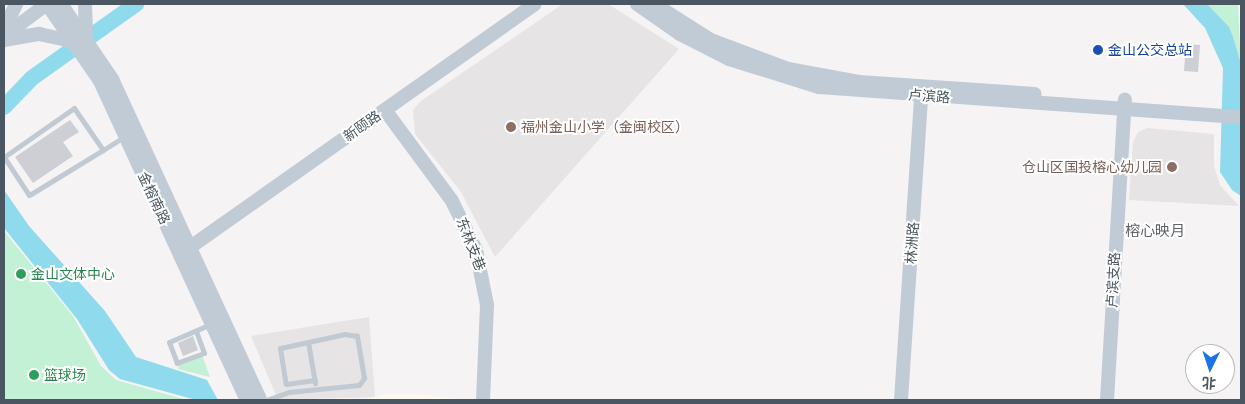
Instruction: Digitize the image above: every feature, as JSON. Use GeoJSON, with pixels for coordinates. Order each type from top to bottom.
{"type":"FeatureCollection","features":[{"type":"Feature","properties":{"kind":"main road"},"geometry":{"type":"LineString","coordinates":[[4,29],[16,4]]}},
{"type":"Feature","properties":{"kind":"main road"},"geometry":{"type":"LineString","coordinates":[[4,36],[47,4]]}},
{"type":"Feature","properties":{"kind":"main road","name":"金榕南路"},"geometry":{"type":"LineString","coordinates":[[47,4],[78,34]]}},
{"type":"Feature","properties":{"kind":"main road","name":"金榕南路"},"geometry":{"type":"LineString","coordinates":[[61,4],[94,59],[189,248],[260,400]]}},
{"type":"Feature","properties":{"kind":"main road"},"geometry":{"type":"LineString","coordinates":[[4,40],[40,34],[78,34],[85,4]]}},
{"type":"Feature","properties":{"kind":"main road","name":"新颐路"},"geometry":{"type":"LineString","coordinates":[[189,248],[535,4]]}},
{"type":"Feature","properties":{"kind":"main road","name":"卢滨路"},"geometry":{"type":"LineString","coordinates":[[637,4],[711,50],[778,77],[839,90],[922,91],[1226,111]]}},
{"type":"Feature","properties":{"kind":"main road"},"geometry":{"type":"LineString","coordinates":[[654,4],[711,40],[788,69],[838,80],[922,91]]}},
{"type":"Feature","properties":{"kind":"main road","name":"金榕南路"},"geometry":{"type":"LineString","coordinates":[[94,59],[126,136],[247,400]]}},
{"type":"Feature","properties":{"kind":"main road","name":"林洲路"},"geometry":{"type":"LineString","coordinates":[[901,400],[922,91]]}},
{"type":"Feature","properties":{"kind":"main road","name":"卢滨支路"},"geometry":{"type":"LineString","coordinates":[[1107,400],[1124,104]]}},
{"type":"Feature","properties":{"kind":"main road"},"geometry":{"type":"LineString","coordinates":[[1226,111],[1241,107]]}},
{"type":"Feature","properties":{"kind":"main road","name":"东林支巷"},"geometry":{"type":"LineString","coordinates":[[385,110],[455,206],[476,250],[487,315],[483,400]]}},
{"type":"Feature","properties":{"kind":"main road"},"geometry":{"type":"LineString","coordinates":[[1226,111],[1241,117]]}},
{"type":"Feature","properties":{"kind":"lane"},"geometry":{"type":"LineString","coordinates":[[103,150],[74,108],[4,157],[29,195],[103,150],[126,136]]}},
{"type":"Feature","properties":{"kind":"lane"},"geometry":{"type":"LineString","coordinates":[[196,330],[204,353],[178,363],[169,342],[196,330],[212,324]]}},
{"type":"Feature","properties":{"kind":"lane"},"geometry":{"type":"LineString","coordinates":[[266,400],[279,394],[363,383],[357,336],[345,334],[280,348],[278,354],[286,384],[315,380]]}},
{"type":"Feature","properties":{"kind":"lane"},"geometry":{"type":"LineString","coordinates":[[308,342],[316,389]]}},
{"type":"Feature","properties":{"kind":"shaded area","name":"福州金山小学（金闽校区）"},"geometry":{"type":"Polygon","coordinates":[[[563,4],[608,4],[679,49],[495,257],[461,192],[415,134],[413,110],[421,101],[563,4]]]}},
{"type":"Feature","properties":{"kind":"shaded area","name":"仓山区国投榕心幼儿园"},"geometry":{"type":"Polygon","coordinates":[[[1147,128],[1214,134],[1214,166],[1220,185],[1239,206],[1129,200],[1133,142],[1138,132],[1147,128]]]}},
{"type":"Feature","properties":{"kind":"shaded area"},"geometry":{"type":"Polygon","coordinates":[[[369,317],[375,397],[278,400],[251,336],[369,317]]]}},
{"type":"Feature","properties":{"kind":"shaded area"},"geometry":{"type":"Polygon","coordinates":[[[388,394],[415,394],[466,400],[363,400],[388,394]]]}},
{"type":"Feature","properties":{"kind":"green space"},"geometry":{"type":"Polygon","coordinates":[[[1204,4],[1238,4],[1241,71],[1204,4]]]}},
{"type":"Feature","properties":{"kind":"green space","name":"金山文体中心"},"geometry":{"type":"Polygon","coordinates":[[[4,231],[73,316],[101,366],[116,380],[187,400],[4,400],[4,231]]]}},
{"type":"Feature","properties":{"kind":"green space"},"geometry":{"type":"Polygon","coordinates":[[[202,355],[210,377],[178,369],[179,365],[202,355]]]}},
{"type":"Feature","properties":{"kind":"water"},"geometry":{"type":"Polygon","coordinates":[[[1183,4],[1207,4],[1229,27],[1233,37],[1241,64],[1241,196],[1232,190],[1220,172],[1223,68],[1205,28],[1183,4]]]}},
{"type":"Feature","properties":{"kind":"water"},"geometry":{"type":"Polygon","coordinates":[[[4,190],[29,226],[105,311],[136,357],[207,380],[218,400],[196,400],[120,379],[109,370],[77,319],[4,228],[4,190]]]}},
{"type":"Feature","properties":{"kind":"building"},"geometry":{"type":"Polygon","coordinates":[[[1186,44],[1200,45],[1198,72],[1184,71],[1186,44]]]}},
{"type":"Feature","properties":{"kind":"building"},"geometry":{"type":"Polygon","coordinates":[[[70,120],[79,132],[63,142],[73,156],[33,183],[15,157],[70,120]]]}},
{"type":"Feature","properties":{"kind":"building"},"geometry":{"type":"Polygon","coordinates":[[[193,336],[198,350],[183,356],[178,343],[193,336]]]}},
{"type":"Feature","properties":{"kind":"waterway"},"geometry":{"type":"LineString","coordinates":[[4,107],[32,78],[136,4]]}},
{"type":"Feature","properties":{"kind":"place","name":"金山公交总站"},"geometry":{"type":"Point","coordinates":[1098,50]}},
{"type":"Feature","properties":{"kind":"place","name":"福州金山小学（金闽校区）"},"geometry":{"type":"Point","coordinates":[511,127]}},
{"type":"Feature","properties":{"kind":"place","name":"仓山区国投榕心幼儿园"},"geometry":{"type":"Point","coordinates":[1172,167]}},
{"type":"Feature","properties":{"kind":"place","name":"金山文体中心"},"geometry":{"type":"Point","coordinates":[21,274]}},
{"type":"Feature","properties":{"kind":"place","name":"篮球场"},"geometry":{"type":"Point","coordinates":[34,375]}},
{"type":"Feature","properties":{"kind":"district","name":"榕心映月"},"geometry":{"type":"Point","coordinates":[1155,231]}}]}
